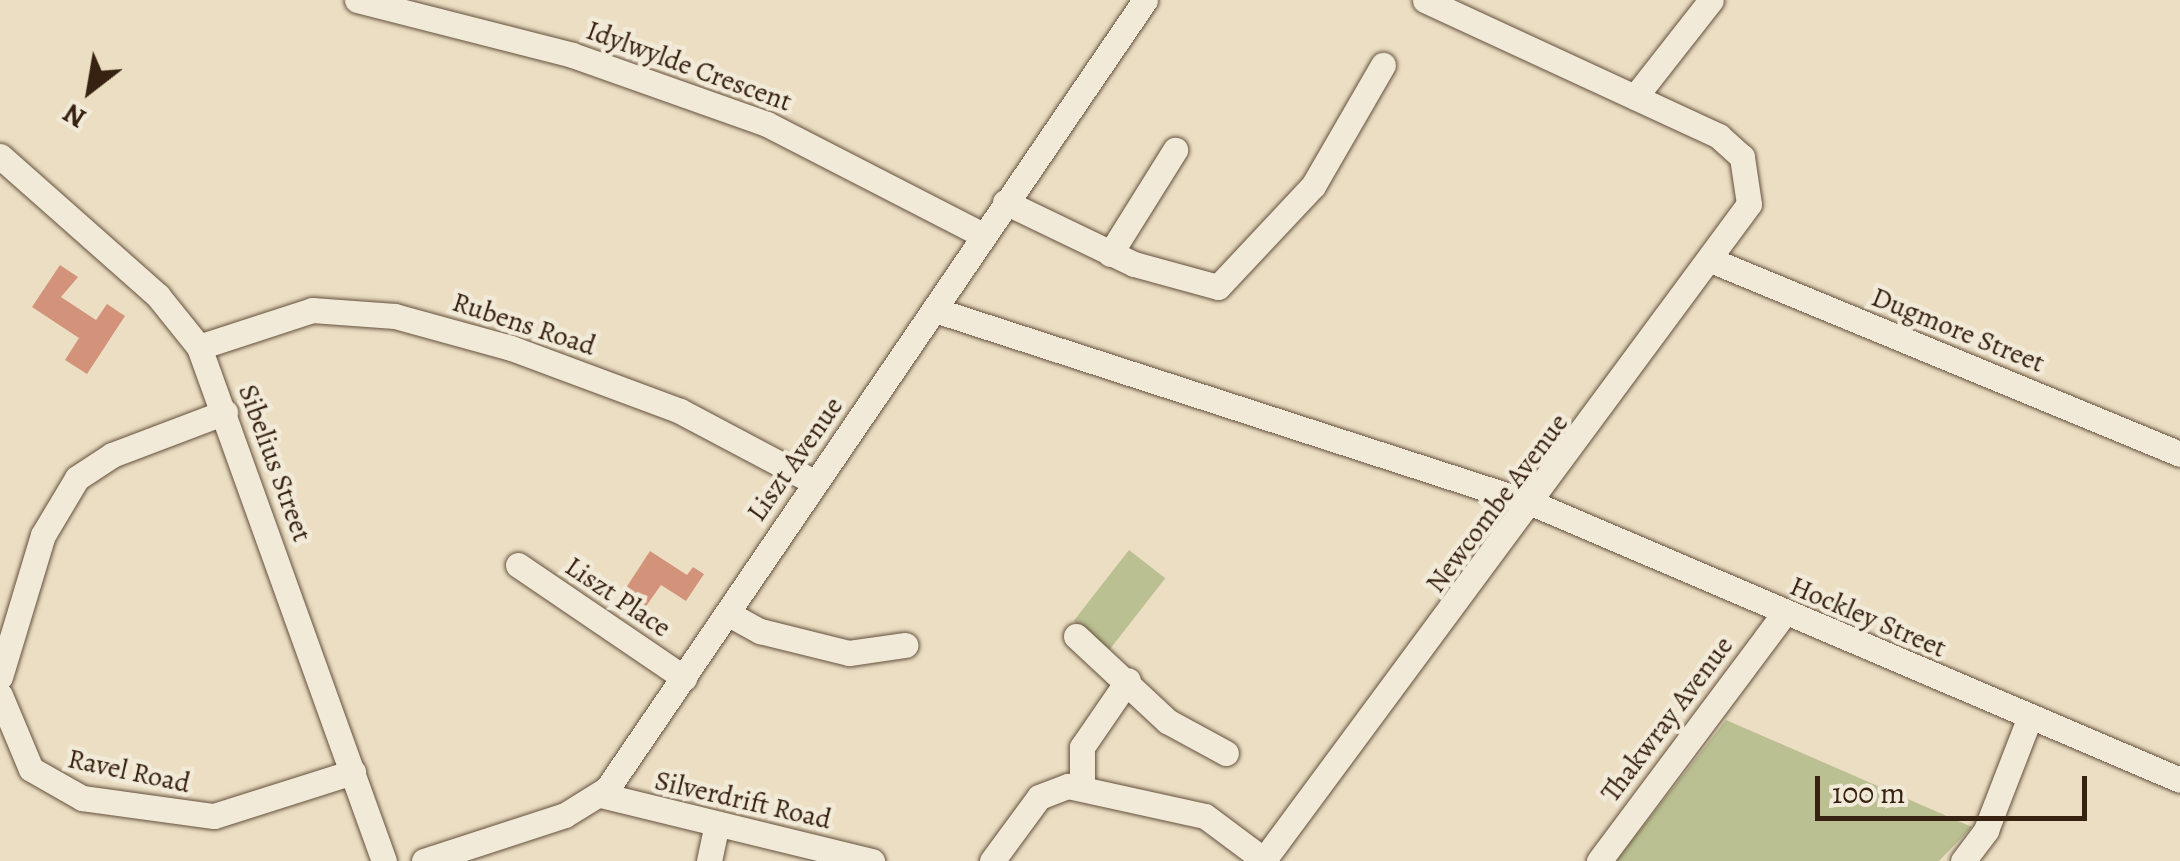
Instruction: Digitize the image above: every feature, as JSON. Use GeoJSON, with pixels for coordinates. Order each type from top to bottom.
{"type":"FeatureCollection","features":[{"type":"Feature","properties":{"kind":"street","name":"Idylwylde Crescent"},"geometry":{"type":"LineString","coordinates":[[357,0],[457,11],[767,124],[983,236]]}},
{"type":"Feature","properties":{"kind":"street","name":"Liszt Avenue"},"geometry":{"type":"LineString","coordinates":[[601,796],[1144,0]]}},
{"type":"Feature","properties":{"kind":"street"},"geometry":{"type":"LineString","coordinates":[[1426,0],[1635,97],[1710,0]]}},
{"type":"Feature","properties":{"kind":"street"},"geometry":{"type":"LineString","coordinates":[[1005,202],[1110,254],[1202,287],[1228,281],[1313,186],[1383,64]]}},
{"type":"Feature","properties":{"kind":"street","name":"Newcombe Avenue"},"geometry":{"type":"LineString","coordinates":[[1264,860],[1534,504],[1713,261],[1748,204],[1747,168],[1718,136],[1635,97]]}},
{"type":"Feature","properties":{"kind":"street"},"geometry":{"type":"LineString","coordinates":[[1110,254],[1175,150]]}},
{"type":"Feature","properties":{"kind":"street","name":"Sibelius Street"},"geometry":{"type":"LineString","coordinates":[[1,158],[158,296],[198,347],[225,412],[384,861]]}},
{"type":"Feature","properties":{"kind":"street","name":"Dugmore Street"},"geometry":{"type":"LineString","coordinates":[[1713,261],[2180,454]]}},
{"type":"Feature","properties":{"kind":"street","name":"Rubens Road"},"geometry":{"type":"LineString","coordinates":[[198,347],[324,309],[414,321],[680,412],[814,482]]}},
{"type":"Feature","properties":{"kind":"street","name":"Hockley Street"},"geometry":{"type":"LineString","coordinates":[[935,310],[1534,504],[2180,780]]}},
{"type":"Feature","properties":{"kind":"street"},"geometry":{"type":"LineString","coordinates":[[0,677],[43,535],[68,488],[112,455],[225,412]]}},
{"type":"Feature","properties":{"kind":"street","name":"Liszt Place"},"geometry":{"type":"LineString","coordinates":[[518,566],[684,678]]}},
{"type":"Feature","properties":{"kind":"street"},"geometry":{"type":"LineString","coordinates":[[726,613],[760,631],[849,653],[905,644]]}},
{"type":"Feature","properties":{"kind":"street","name":"Thakwray Avenue"},"geometry":{"type":"LineString","coordinates":[[1599,861],[1784,614]]}},
{"type":"Feature","properties":{"kind":"street"},"geometry":{"type":"LineString","coordinates":[[1076,636],[1128,680],[1167,721],[1226,753]]}},
{"type":"Feature","properties":{"kind":"street"},"geometry":{"type":"LineString","coordinates":[[1082,787],[1082,747],[1128,680]]}},
{"type":"Feature","properties":{"kind":"street","name":"Ravel Road"},"geometry":{"type":"LineString","coordinates":[[0,695],[31,769],[82,798],[214,816],[353,772]]}},
{"type":"Feature","properties":{"kind":"street"},"geometry":{"type":"LineString","coordinates":[[1963,861],[1986,830],[2029,718]]}},
{"type":"Feature","properties":{"kind":"street"},"geometry":{"type":"LineString","coordinates":[[992,861],[1049,789],[1082,787],[1205,816],[1264,860]]}},
{"type":"Feature","properties":{"kind":"street"},"geometry":{"type":"LineString","coordinates":[[424,861],[601,796]]}},
{"type":"Feature","properties":{"kind":"street","name":"Silverdrift Road"},"geometry":{"type":"LineString","coordinates":[[601,796],[872,861]]}},
{"type":"Feature","properties":{"kind":"street"},"geometry":{"type":"LineString","coordinates":[[709,861],[717,824]]}},
{"type":"Feature","properties":{"kind":"green space"},"geometry":{"type":"Polygon","coordinates":[[[1129,550],[1165,578],[1110,649],[1074,621],[1129,550]]]}},
{"type":"Feature","properties":{"kind":"green space"},"geometry":{"type":"Polygon","coordinates":[[[1726,720],[1972,827],[1939,861],[1616,861],[1726,720]]]}},
{"type":"Feature","properties":{"kind":"building"},"geometry":{"type":"Polygon","coordinates":[[[60,265],[78,277],[61,297],[96,320],[107,304],[125,316],[87,374],[65,360],[79,338],[32,307],[60,265]]]}},
{"type":"Feature","properties":{"kind":"building"},"geometry":{"type":"Polygon","coordinates":[[[650,551],[687,575],[693,567],[704,574],[686,601],[661,585],[644,609],[622,594],[650,551]]]}}]}
